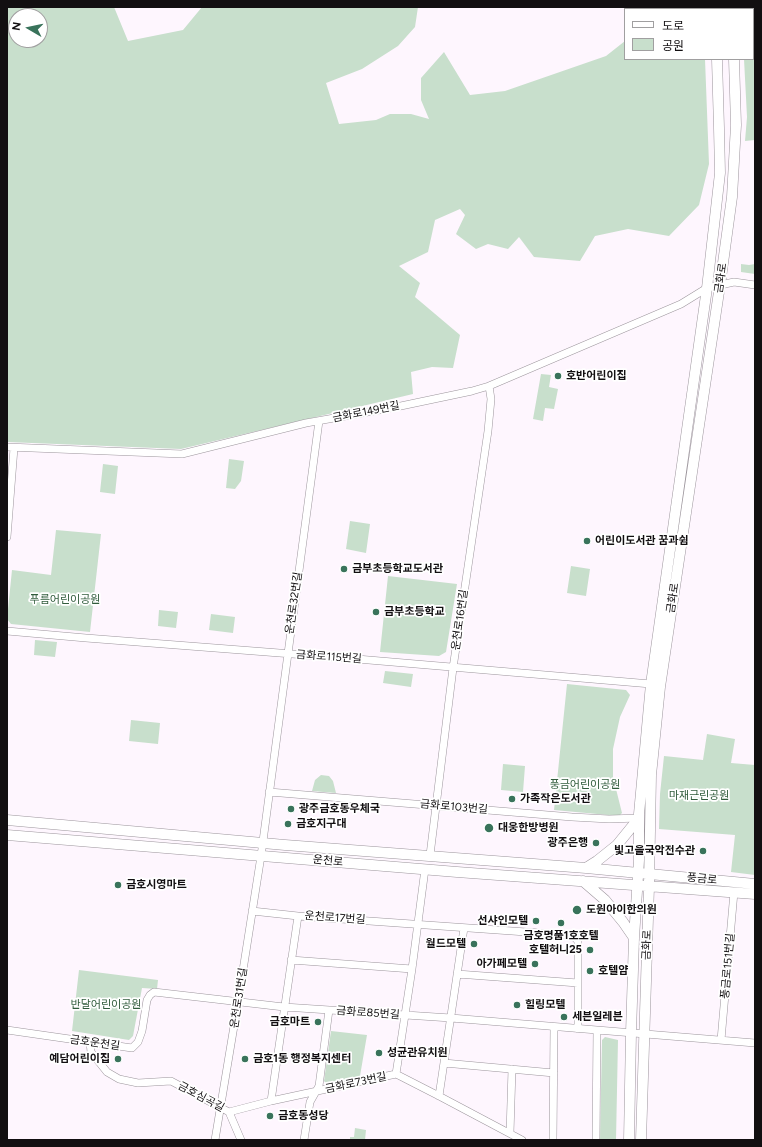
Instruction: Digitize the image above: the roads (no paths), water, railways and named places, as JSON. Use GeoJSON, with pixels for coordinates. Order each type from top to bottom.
{"type":"FeatureCollection","features":[{"type":"Feature","properties":{"kind":"main road","name":"금화로"},"geometry":{"type":"LineString","coordinates":[[630,1140],[631,1033],[639,818],[650,684],[707,288],[720,173],[717,60]]}},
{"type":"Feature","properties":{"kind":"main road","name":"금화로"},"geometry":{"type":"LineString","coordinates":[[642,1140],[651,775],[660,687],[732,197],[736,133],[734,60]]}},
{"type":"Feature","properties":{"kind":"main road"},"geometry":{"type":"LineString","coordinates":[[586,868],[617,845],[639,818]]}},
{"type":"Feature","properties":{"kind":"main road","name":"운천로"},"geometry":{"type":"LineString","coordinates":[[7,820],[285,845],[430,855],[649,874]]}},
{"type":"Feature","properties":{"kind":"main road","name":"운천로"},"geometry":{"type":"LineString","coordinates":[[7,835],[649,886]]}},
{"type":"Feature","properties":{"kind":"main road","name":"풍금로"},"geometry":{"type":"LineString","coordinates":[[649,874],[755,884]]}},
{"type":"Feature","properties":{"kind":"main road"},"geometry":{"type":"LineString","coordinates":[[583,881],[605,900],[634,938]]}},
{"type":"Feature","properties":{"kind":"main road","name":"풍금로"},"geometry":{"type":"LineString","coordinates":[[649,886],[755,894]]}},
{"type":"Feature","properties":{"kind":"street","name":"금화로149번길"},"geometry":{"type":"LineString","coordinates":[[10,447],[182,454],[319,421],[472,391],[489,386],[682,304],[707,288],[734,282],[755,285]]}},
{"type":"Feature","properties":{"kind":"street","name":"운천로16번길"},"geometry":{"type":"LineString","coordinates":[[430,855],[453,668],[488,431],[491,399],[489,386]]}},
{"type":"Feature","properties":{"kind":"street","name":"운천로32번길"},"geometry":{"type":"LineString","coordinates":[[260,856],[319,421]]}},
{"type":"Feature","properties":{"kind":"street"},"geometry":{"type":"LineString","coordinates":[[7,537],[10,447]]}},
{"type":"Feature","properties":{"kind":"street","name":"금화로115번길"},"geometry":{"type":"LineString","coordinates":[[7,631],[288,654],[356,658],[453,668],[650,684]]}},
{"type":"Feature","properties":{"kind":"street","name":"금화로103번길"},"geometry":{"type":"LineString","coordinates":[[269,792],[609,820],[639,818]]}},
{"type":"Feature","properties":{"kind":"street","name":"운천로31번길"},"geometry":{"type":"LineString","coordinates":[[215,1140],[260,856]]}},
{"type":"Feature","properties":{"kind":"street"},"geometry":{"type":"LineString","coordinates":[[396,1074],[425,869]]}},
{"type":"Feature","properties":{"kind":"street","name":"풍금로151번길"},"geometry":{"type":"LineString","coordinates":[[721,1040],[734,892]]}},
{"type":"Feature","properties":{"kind":"street","name":"운천로17번길"},"geometry":{"type":"LineString","coordinates":[[252,911],[298,916],[418,924]]}},
{"type":"Feature","properties":{"kind":"street"},"geometry":{"type":"LineString","coordinates":[[271,1101],[298,916]]}},
{"type":"Feature","properties":{"kind":"street"},"geometry":{"type":"LineString","coordinates":[[418,924],[569,935],[574,937],[578,941],[578,1029]]}},
{"type":"Feature","properties":{"kind":"street"},"geometry":{"type":"LineString","coordinates":[[439,1096],[464,928]]}},
{"type":"Feature","properties":{"kind":"street"},"geometry":{"type":"LineString","coordinates":[[291,960],[412,969]]}},
{"type":"Feature","properties":{"kind":"street"},"geometry":{"type":"LineString","coordinates":[[457,974],[578,984]]}},
{"type":"Feature","properties":{"kind":"street","name":"금호운천길"},"geometry":{"type":"LineString","coordinates":[[7,1030],[132,1048],[138,1042],[142,1031],[147,1000],[154,992],[238,1002]]}},
{"type":"Feature","properties":{"kind":"street","name":"금화로85번길"},"geometry":{"type":"LineString","coordinates":[[238,1002],[284,1007],[451,1018],[631,1033]]}},
{"type":"Feature","properties":{"kind":"street","name":"금화로73번길"},"geometry":{"type":"LineString","coordinates":[[304,1140],[310,1102],[319,1086],[330,1010]]}},
{"type":"Feature","properties":{"kind":"street"},"geometry":{"type":"LineString","coordinates":[[553,1140],[554,1027]]}},
{"type":"Feature","properties":{"kind":"street"},"geometry":{"type":"LineString","coordinates":[[596,1140],[597,1030]]}},
{"type":"Feature","properties":{"kind":"street"},"geometry":{"type":"LineString","coordinates":[[631,1033],[755,1043]]}},
{"type":"Feature","properties":{"kind":"street","name":"금호심곡길"},"geometry":{"type":"LineString","coordinates":[[90,1042],[91,1052],[107,1072],[119,1079],[138,1083],[171,1081],[229,1112],[242,1140]]}},
{"type":"Feature","properties":{"kind":"street"},"geometry":{"type":"LineString","coordinates":[[444,1063],[554,1073]]}},
{"type":"Feature","properties":{"kind":"street"},"geometry":{"type":"LineString","coordinates":[[510,1133],[512,1069]]}},
{"type":"Feature","properties":{"kind":"street","name":"금화로73번길"},"geometry":{"type":"LineString","coordinates":[[229,1112],[271,1101],[396,1074],[522,1140]]}},
{"type":"Feature","properties":{"kind":"place","name":"호반어린이집"},"geometry":{"type":"Point","coordinates":[558,376]}},
{"type":"Feature","properties":{"kind":"place","name":"어린이도서관 꿈과쉼"},"geometry":{"type":"Point","coordinates":[587,541]}},
{"type":"Feature","properties":{"kind":"place","name":"금부초등학교도서관"},"geometry":{"type":"Point","coordinates":[344,569]}},
{"type":"Feature","properties":{"kind":"place","name":"금부초등학교"},"geometry":{"type":"Point","coordinates":[376,612]}},
{"type":"Feature","properties":{"kind":"place","name":"가족작은도서관"},"geometry":{"type":"Point","coordinates":[512,799]}},
{"type":"Feature","properties":{"kind":"place","name":"광주금호동우체국"},"geometry":{"type":"Point","coordinates":[291,809]}},
{"type":"Feature","properties":{"kind":"place","name":"금호지구대"},"geometry":{"type":"Point","coordinates":[288,824]}},
{"type":"Feature","properties":{"kind":"place","name":"대웅한방병원"},"geometry":{"type":"Point","coordinates":[489,828]}},
{"type":"Feature","properties":{"kind":"place","name":"광주은행"},"geometry":{"type":"Point","coordinates":[596,843]}},
{"type":"Feature","properties":{"kind":"place","name":"빛고을국악전수관"},"geometry":{"type":"Point","coordinates":[703,851]}},
{"type":"Feature","properties":{"kind":"place","name":"금호시영마트"},"geometry":{"type":"Point","coordinates":[118,885]}},
{"type":"Feature","properties":{"kind":"place","name":"도원아이한의원"},"geometry":{"type":"Point","coordinates":[577,910]}},
{"type":"Feature","properties":{"kind":"place","name":"선샤인모텔"},"geometry":{"type":"Point","coordinates":[536,921]}},
{"type":"Feature","properties":{"kind":"place","name":"금호명품1호호텔"},"geometry":{"type":"Point","coordinates":[561,923]}},
{"type":"Feature","properties":{"kind":"place","name":"월드모텔"},"geometry":{"type":"Point","coordinates":[474,944]}},
{"type":"Feature","properties":{"kind":"place","name":"호텔허니25"},"geometry":{"type":"Point","coordinates":[590,950]}},
{"type":"Feature","properties":{"kind":"place","name":"아가페모텔"},"geometry":{"type":"Point","coordinates":[535,964]}},
{"type":"Feature","properties":{"kind":"place","name":"호텔얌"},"geometry":{"type":"Point","coordinates":[590,971]}},
{"type":"Feature","properties":{"kind":"place","name":"힐링모텔"},"geometry":{"type":"Point","coordinates":[517,1005]}},
{"type":"Feature","properties":{"kind":"place","name":"세븐일레븐"},"geometry":{"type":"Point","coordinates":[564,1017]}},
{"type":"Feature","properties":{"kind":"place","name":"금호마트"},"geometry":{"type":"Point","coordinates":[318,1022]}},
{"type":"Feature","properties":{"kind":"place","name":"성균관유치원"},"geometry":{"type":"Point","coordinates":[379,1053]}},
{"type":"Feature","properties":{"kind":"place","name":"예담어린이집"},"geometry":{"type":"Point","coordinates":[118,1059]}},
{"type":"Feature","properties":{"kind":"place","name":"금호1동 행정복지센터"},"geometry":{"type":"Point","coordinates":[245,1059]}},
{"type":"Feature","properties":{"kind":"place","name":"금호동성당"},"geometry":{"type":"Point","coordinates":[270,1116]}},
{"type":"Feature","properties":{"kind":"park label","name":"푸름어린이공원"},"geometry":{"type":"Point","coordinates":[65,600]}},
{"type":"Feature","properties":{"kind":"park label","name":"풍금어린이공원"},"geometry":{"type":"Point","coordinates":[585,785]}},
{"type":"Feature","properties":{"kind":"park label","name":"마재근린공원"},"geometry":{"type":"Point","coordinates":[699,796]}},
{"type":"Feature","properties":{"kind":"park label","name":"반달어린이공원"},"geometry":{"type":"Point","coordinates":[106,1005]}}]}
